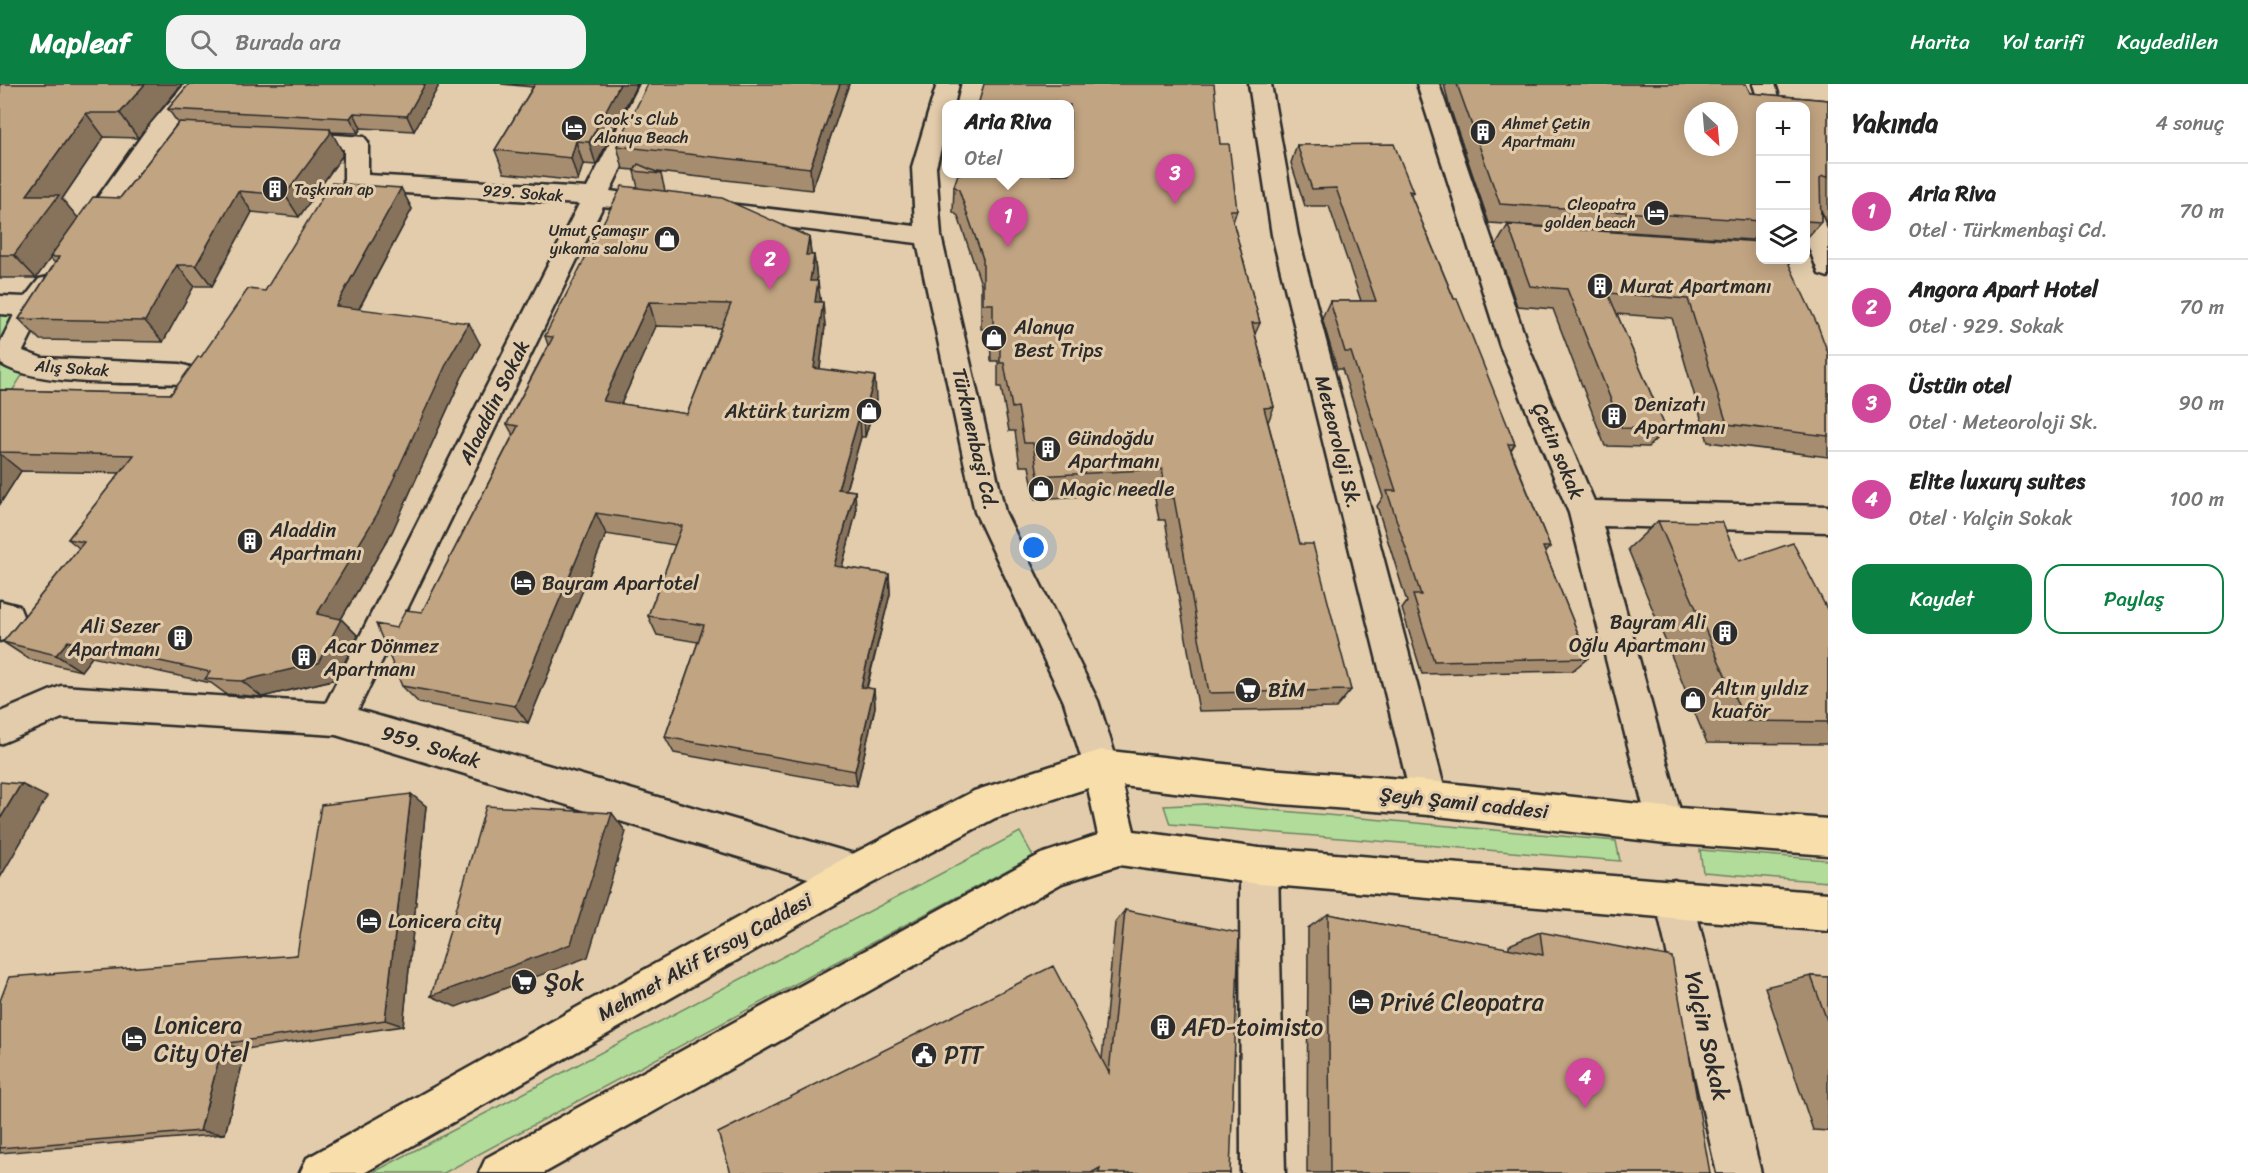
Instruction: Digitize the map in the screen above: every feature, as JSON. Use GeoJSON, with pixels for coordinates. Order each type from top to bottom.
{"type":"FeatureCollection","features":[{"type":"Feature","properties":{"kind":"main road","name":"Şeyh Şamil caddesi"},"geometry":{"type":"LineString","coordinates":[[1101,767],[1268,786],[1429,798],[1666,825],[1828,837]]}},
{"type":"Feature","properties":{"kind":"main road","name":"Türkmenbaşi Cd."},"geometry":{"type":"LineString","coordinates":[[1101,767],[1119,847]]}},
{"type":"Feature","properties":{"kind":"main road","name":"Mehmet Akif Ersoy Caddesi"},"geometry":{"type":"LineString","coordinates":[[322,1173],[855,873],[987,803],[1101,767]]}},
{"type":"Feature","properties":{"kind":"main road"},"geometry":{"type":"LineString","coordinates":[[501,1173],[1054,867],[1119,847],[1259,866],[1828,912]]}},
{"type":"Feature","properties":{"kind":"street","name":"Alış Sokak"},"geometry":{"type":"LineString","coordinates":[[180,374],[42,368],[21,363],[11,357],[9,352],[33,308],[156,132],[197,84]]}},
{"type":"Feature","properties":{"kind":"street","name":"Alaaddin Sokak"},"geometry":{"type":"LineString","coordinates":[[336,719],[651,84]]}},
{"type":"Feature","properties":{"kind":"street","name":"Türkmenbaşi Cd."},"geometry":{"type":"LineString","coordinates":[[943,100],[948,84]]}},
{"type":"Feature","properties":{"kind":"street","name":"Meteoroloji Sk."},"geometry":{"type":"LineString","coordinates":[[1260,84],[1285,235],[1429,798]]}},
{"type":"Feature","properties":{"kind":"street","name":"Çetin sokak"},"geometry":{"type":"LineString","coordinates":[[1428,84],[1487,233],[1514,346],[1584,513],[1666,825]]}},
{"type":"Feature","properties":{"kind":"street"},"geometry":{"type":"LineString","coordinates":[[1764,84],[1771,102]]}},
{"type":"Feature","properties":{"kind":"street","name":"Türkmenbaşi Cd."},"geometry":{"type":"LineString","coordinates":[[942,105],[924,167],[928,236],[990,512],[1081,701],[1101,767]]}},
{"type":"Feature","properties":{"kind":"street"},"geometry":{"type":"LineString","coordinates":[[156,132],[239,136]]}},
{"type":"Feature","properties":{"kind":"street","name":"929. Sokak"},"geometry":{"type":"LineString","coordinates":[[274,138],[356,142],[356,182],[596,197],[928,236]]}},
{"type":"Feature","properties":{"kind":"street"},"geometry":{"type":"LineString","coordinates":[[1807,210],[1819,260]]}},
{"type":"Feature","properties":{"kind":"street"},"geometry":{"type":"LineString","coordinates":[[0,305],[33,308]]}},
{"type":"Feature","properties":{"kind":"street"},"geometry":{"type":"LineString","coordinates":[[1584,513],[1828,519]]}},
{"type":"Feature","properties":{"kind":"street"},"geometry":{"type":"LineString","coordinates":[[0,615],[7,616],[0,627]]}},
{"type":"Feature","properties":{"kind":"street","name":"959. Sokak"},"geometry":{"type":"LineString","coordinates":[[0,728],[61,702],[336,719],[855,873]]}},
{"type":"Feature","properties":{"kind":"street"},"geometry":{"type":"LineString","coordinates":[[1259,866],[1263,1173]]}},
{"type":"Feature","properties":{"kind":"street","name":"Yalçin Sokak"},"geometry":{"type":"LineString","coordinates":[[1674,900],[1739,1173]]}},
{"type":"Feature","properties":{"kind":"green space"},"geometry":{"type":"Polygon","coordinates":[[[0,309],[26,311],[3,353],[25,371],[0,410],[0,309]]]}},
{"type":"Feature","properties":{"kind":"green space"},"geometry":{"type":"Polygon","coordinates":[[[1206,804],[1616,841],[1620,861],[1170,824],[1164,806],[1206,804]]]}},
{"type":"Feature","properties":{"kind":"green space"},"geometry":{"type":"Polygon","coordinates":[[[1020,832],[1033,856],[444,1173],[372,1173],[1020,832]]]}},
{"type":"Feature","properties":{"kind":"green space"},"geometry":{"type":"Polygon","coordinates":[[[1700,850],[1828,860],[1828,882],[1703,872],[1700,850]]]}},
{"type":"Feature","properties":{"kind":"building"},"geometry":{"type":"Polygon","coordinates":[[[0,84],[145,84],[120,113],[86,113],[27,195],[59,195],[14,255],[0,255],[0,84]]]}},
{"type":"Feature","properties":{"kind":"building"},"geometry":{"type":"Polygon","coordinates":[[[189,84],[425,84],[407,116],[354,113],[350,118],[168,109],[189,84]]]}},
{"type":"Feature","properties":{"kind":"building"},"geometry":{"type":"Polygon","coordinates":[[[535,84],[620,84],[589,142],[576,141],[571,158],[495,150],[535,84]]]}},
{"type":"Feature","properties":{"kind":"building"},"geometry":{"type":"Polygon","coordinates":[[[648,84],[840,84],[810,168],[617,146],[648,84]]]}},
{"type":"Feature","properties":{"kind":"building"},"geometry":{"type":"Polygon","coordinates":[[[984,84],[1214,84],[1220,144],[1229,144],[1237,210],[1230,210],[1260,323],[1252,323],[1274,407],[1264,408],[1300,544],[1313,544],[1351,690],[1209,693],[1174,498],[1167,498],[1162,469],[1038,476],[1033,443],[1024,443],[1018,407],[1012,408],[1004,363],[1000,363],[1000,337],[993,337],[993,304],[983,304],[983,259],[959,190],[954,186],[957,178],[1074,178],[1074,100],[979,100],[984,84]]]}},
{"type":"Feature","properties":{"kind":"building"},"geometry":{"type":"Polygon","coordinates":[[[1457,84],[1746,84],[1750,93],[1828,100],[1828,177],[1820,178],[1821,222],[1810,221],[1810,102],[1756,102],[1756,221],[1500,204],[1457,84]]]}},
{"type":"Feature","properties":{"kind":"building"},"geometry":{"type":"Polygon","coordinates":[[[179,122],[330,129],[330,134],[285,195],[238,191],[196,265],[177,265],[145,321],[19,319],[59,257],[50,257],[93,197],[120,198],[179,122]]]}},
{"type":"Feature","properties":{"kind":"building"},"geometry":{"type":"Polygon","coordinates":[[[1394,144],[1413,192],[1409,191],[1454,299],[1457,299],[1515,444],[1508,444],[1550,547],[1543,547],[1588,658],[1434,661],[1413,595],[1421,595],[1387,491],[1396,491],[1351,352],[1345,352],[1330,301],[1376,301],[1336,188],[1312,189],[1297,145],[1394,144]]]}},
{"type":"Feature","properties":{"kind":"building"},"geometry":{"type":"Polygon","coordinates":[[[638,164],[661,174],[634,171],[638,164]]]}},
{"type":"Feature","properties":{"kind":"building"},"geometry":{"type":"Polygon","coordinates":[[[331,183],[401,188],[336,306],[469,323],[450,356],[378,513],[317,614],[341,619],[318,663],[242,681],[205,679],[210,672],[68,641],[56,655],[3,642],[84,542],[68,539],[134,455],[0,452],[0,390],[171,394],[198,357],[201,357],[248,289],[265,291],[331,183]]]}},
{"type":"Feature","properties":{"kind":"building"},"geometry":{"type":"Polygon","coordinates":[[[622,186],[722,198],[809,237],[806,255],[814,255],[810,281],[818,281],[815,302],[823,302],[814,368],[875,376],[864,415],[860,414],[838,489],[855,491],[834,566],[889,574],[861,687],[874,689],[855,771],[665,737],[704,625],[648,616],[682,526],[596,513],[515,706],[402,686],[376,624],[396,628],[406,610],[422,612],[518,426],[507,424],[553,337],[545,336],[622,186]],[[649,302],[603,401],[687,414],[731,304],[649,302]]]}},
{"type":"Feature","properties":{"kind":"building"},"geometry":{"type":"Polygon","coordinates":[[[1508,225],[1756,242],[1756,264],[1789,264],[1818,326],[1828,353],[1828,436],[1727,424],[1688,299],[1608,293],[1666,429],[1622,428],[1567,289],[1530,286],[1508,225]]]}},
{"type":"Feature","properties":{"kind":"building"},"geometry":{"type":"Polygon","coordinates":[[[1658,521],[1722,522],[1739,561],[1793,543],[1828,611],[1828,722],[1745,721],[1658,521]]]}},
{"type":"Feature","properties":{"kind":"building"},"geometry":{"type":"Polygon","coordinates":[[[0,782],[21,784],[0,819],[0,782]]]}},
{"type":"Feature","properties":{"kind":"building"},"geometry":{"type":"Polygon","coordinates":[[[411,794],[385,1020],[223,1044],[200,1131],[0,1148],[0,1001],[9,977],[297,955],[321,805],[411,794]]]}},
{"type":"Feature","properties":{"kind":"building"},"geometry":{"type":"Polygon","coordinates":[[[486,806],[612,813],[571,944],[431,996],[486,806]]]}},
{"type":"Feature","properties":{"kind":"building"},"geometry":{"type":"Polygon","coordinates":[[[1125,910],[1239,933],[1230,1173],[1099,1173],[1100,1168],[1091,1173],[731,1173],[718,1133],[1053,966],[1109,1073],[1125,910]]]}},
{"type":"Feature","properties":{"kind":"building"},"geometry":{"type":"Polygon","coordinates":[[[1328,914],[1543,955],[1540,932],[1672,957],[1710,1173],[1330,1173],[1328,914]]]}},
{"type":"Feature","properties":{"kind":"building"},"geometry":{"type":"Polygon","coordinates":[[[1811,976],[1828,977],[1828,1023],[1811,976]]]}},
{"type":"Feature","properties":{"kind":"place","name":"Cook's Club Alanya Beach"},"geometry":{"type":"Point","coordinates":[574,128]}},
{"type":"Feature","properties":{"kind":"place","name":"Ahmet Çetin Apartmanı"},"geometry":{"type":"Point","coordinates":[1483,132]}},
{"type":"Feature","properties":{"kind":"place","name":"Taşkıran ap"},"geometry":{"type":"Point","coordinates":[275,189]}},
{"type":"Feature","properties":{"kind":"place","name":"Üstün otel"},"geometry":{"type":"Point","coordinates":[1175,204]}},
{"type":"Feature","properties":{"kind":"place","name":"Cleopatra golden beach"},"geometry":{"type":"Point","coordinates":[1656,213]}},
{"type":"Feature","properties":{"kind":"place","name":"Umut Çamaşır yıkama salonu"},"geometry":{"type":"Point","coordinates":[667,239]}},
{"type":"Feature","properties":{"kind":"place","name":"Aria Riva"},"geometry":{"type":"Point","coordinates":[1008,247]}},
{"type":"Feature","properties":{"kind":"place","name":"Murat Apartmanı"},"geometry":{"type":"Point","coordinates":[1600,286]}},
{"type":"Feature","properties":{"kind":"place","name":"Angora Apart Hotel"},"geometry":{"type":"Point","coordinates":[770,290]}},
{"type":"Feature","properties":{"kind":"place","name":"Alanya Best Trips"},"geometry":{"type":"Point","coordinates":[994,338]}},
{"type":"Feature","properties":{"kind":"place","name":"Aktürk turizm"},"geometry":{"type":"Point","coordinates":[869,411]}},
{"type":"Feature","properties":{"kind":"place","name":"Denizatı Apartmanı"},"geometry":{"type":"Point","coordinates":[1614,416]}},
{"type":"Feature","properties":{"kind":"place","name":"Gündoğdu Apartmanı"},"geometry":{"type":"Point","coordinates":[1048,449]}},
{"type":"Feature","properties":{"kind":"place","name":"Magic needle"},"geometry":{"type":"Point","coordinates":[1041,489]}},
{"type":"Feature","properties":{"kind":"place","name":"Aladdin Apartmanı"},"geometry":{"type":"Point","coordinates":[250,541]}},
{"type":"Feature","properties":{"kind":"place","name":"Bayram Apartotel"},"geometry":{"type":"Point","coordinates":[523,583]}},
{"type":"Feature","properties":{"kind":"place","name":"Bayram Ali Oğlu Apartmanı"},"geometry":{"type":"Point","coordinates":[1725,633]}},
{"type":"Feature","properties":{"kind":"place","name":"Ali Sezer Apartmanı"},"geometry":{"type":"Point","coordinates":[180,638]}},
{"type":"Feature","properties":{"kind":"place","name":"Acar Dönmez Apartmanı"},"geometry":{"type":"Point","coordinates":[304,657]}},
{"type":"Feature","properties":{"kind":"place","name":"BİM"},"geometry":{"type":"Point","coordinates":[1248,690]}},
{"type":"Feature","properties":{"kind":"place","name":"Altın yıldız kuaför"},"geometry":{"type":"Point","coordinates":[1693,700]}},
{"type":"Feature","properties":{"kind":"place","name":"Lonicera city"},"geometry":{"type":"Point","coordinates":[369,921]}},
{"type":"Feature","properties":{"kind":"place","name":"Şok"},"geometry":{"type":"Point","coordinates":[524,982]}},
{"type":"Feature","properties":{"kind":"place","name":"Privé Cleopatra"},"geometry":{"type":"Point","coordinates":[1361,1002]}},
{"type":"Feature","properties":{"kind":"place","name":"AFD-toimisto"},"geometry":{"type":"Point","coordinates":[1163,1027]}},
{"type":"Feature","properties":{"kind":"place","name":"Lonicera City Otel"},"geometry":{"type":"Point","coordinates":[134,1039]}},
{"type":"Feature","properties":{"kind":"place","name":"PTT"},"geometry":{"type":"Point","coordinates":[924,1055]}},
{"type":"Feature","properties":{"kind":"place","name":"Elite luxury suites"},"geometry":{"type":"Point","coordinates":[1585,1108]}}]}
